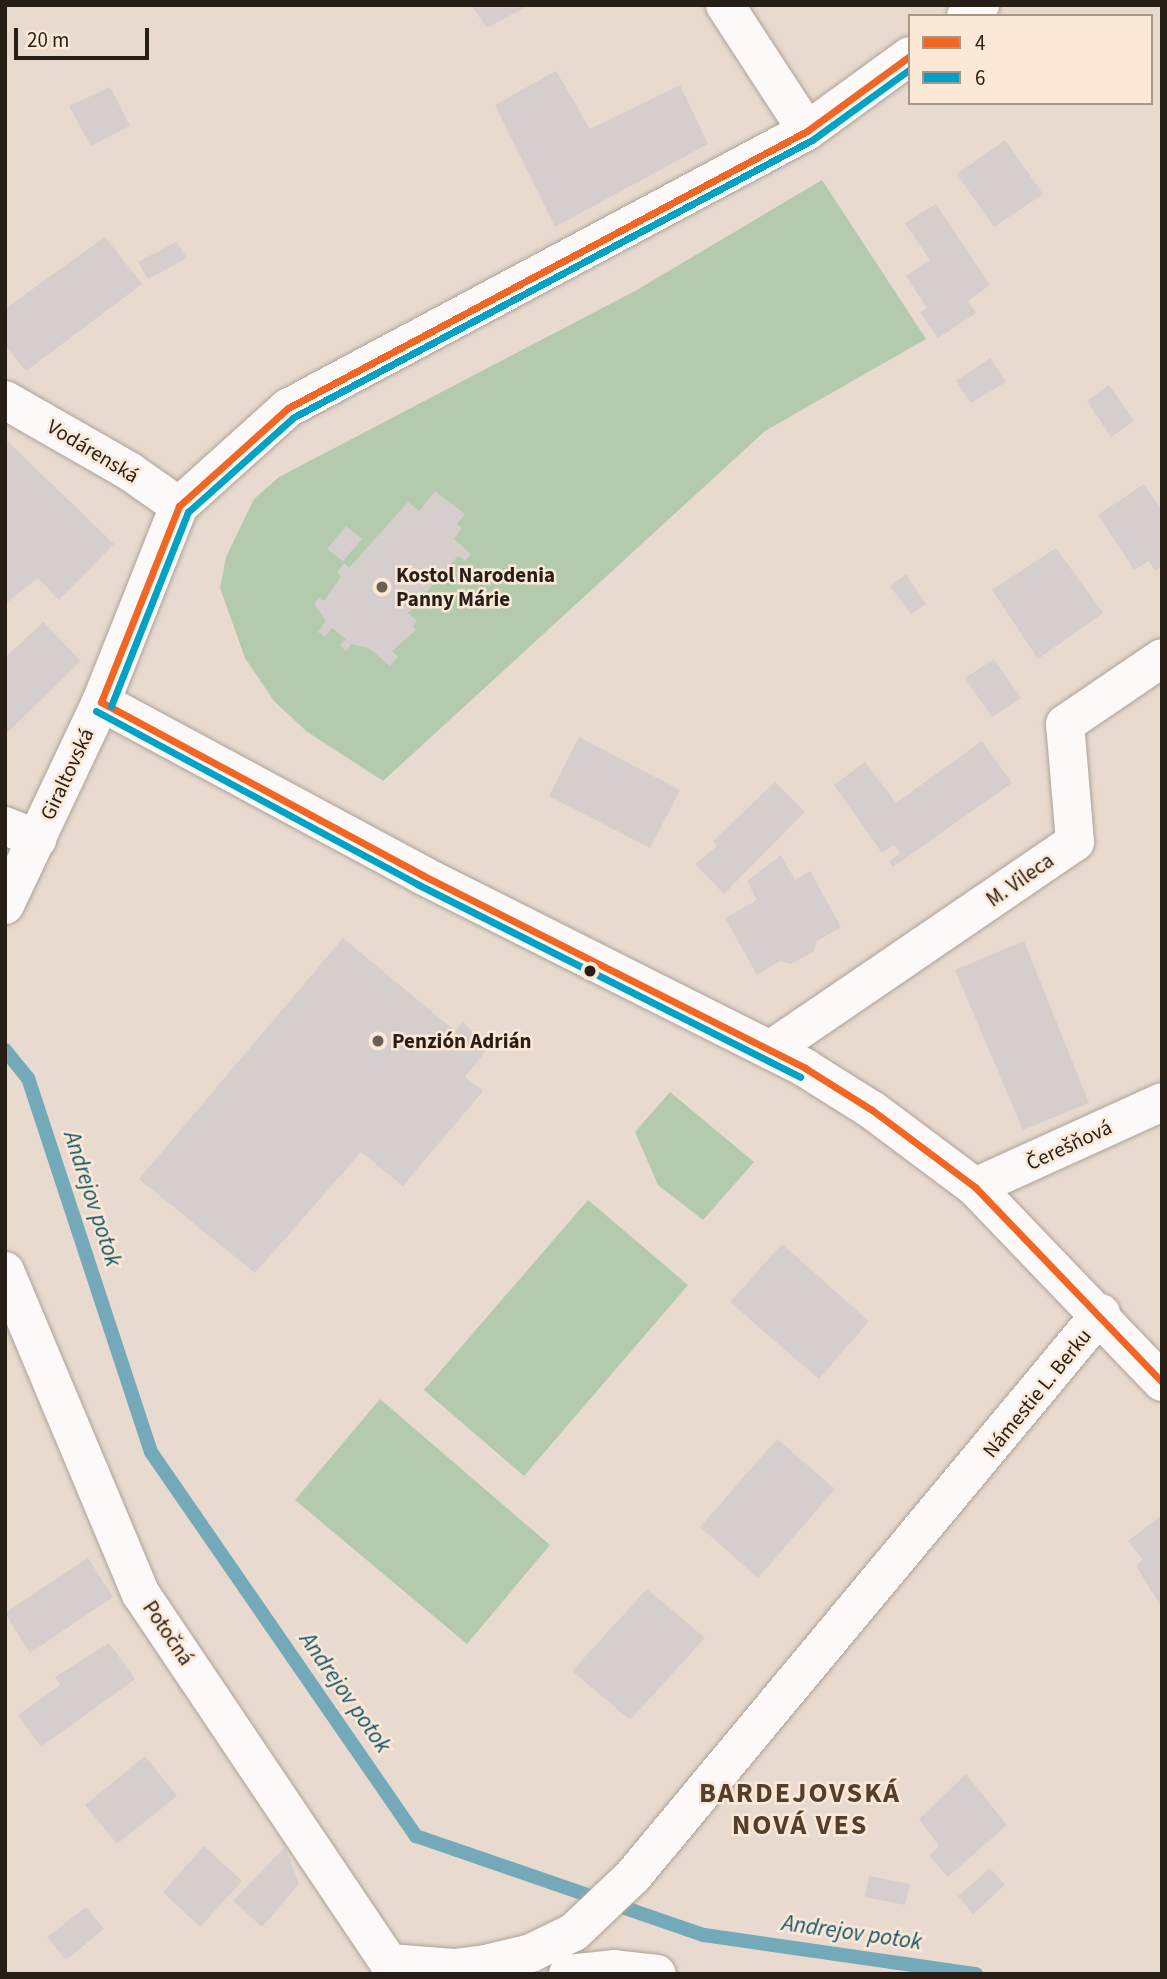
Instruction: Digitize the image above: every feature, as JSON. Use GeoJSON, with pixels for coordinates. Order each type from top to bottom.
{"type":"FeatureCollection","features":[{"type":"Feature","properties":{"kind":"street"},"geometry":{"type":"LineString","coordinates":[[725,5],[807,131]]}},
{"type":"Feature","properties":{"kind":"street","name":"Giraltovská"},"geometry":{"type":"LineString","coordinates":[[5,905],[21,832],[101,702],[179,506],[288,408],[807,131],[908,58]]}},
{"type":"Feature","properties":{"kind":"street","name":"Vodárenská"},"geometry":{"type":"LineString","coordinates":[[5,400],[129,471],[179,506]]}},
{"type":"Feature","properties":{"kind":"street","name":"M. Vileca"},"geometry":{"type":"LineString","coordinates":[[770,1050],[1075,842],[1065,724],[1162,658]]}},
{"type":"Feature","properties":{"kind":"street","name":"Námestie L. Berku"},"geometry":{"type":"LineString","coordinates":[[101,702],[367,847],[770,1050],[872,1110],[975,1187],[1101,1313],[633,1876],[574,1932],[493,1969],[386,1968]]}},
{"type":"Feature","properties":{"kind":"street","name":"Čerešňová"},"geometry":{"type":"LineString","coordinates":[[975,1187],[1162,1102]]}},
{"type":"Feature","properties":{"kind":"street","name":"Potočná"},"geometry":{"type":"LineString","coordinates":[[5,1271],[141,1594],[386,1968]]}},
{"type":"Feature","properties":{"kind":"street"},"geometry":{"type":"LineString","coordinates":[[1101,1313],[1162,1382]]}},
{"type":"Feature","properties":{"kind":"street"},"geometry":{"type":"LineString","coordinates":[[568,1974],[614,1969],[657,1974]]}},
{"type":"Feature","properties":{"kind":"green space"},"geometry":{"type":"Polygon","coordinates":[[[822,180],[926,339],[765,431],[383,781],[306,731],[274,701],[245,658],[220,588],[226,557],[254,499],[279,477],[635,291],[822,180]]]}},
{"type":"Feature","properties":{"kind":"green space"},"geometry":{"type":"Polygon","coordinates":[[[670,1092],[754,1162],[703,1220],[658,1185],[635,1132],[670,1092]]]}},
{"type":"Feature","properties":{"kind":"green space"},"geometry":{"type":"Polygon","coordinates":[[[588,1200],[688,1285],[524,1476],[424,1390],[588,1200]]]}},
{"type":"Feature","properties":{"kind":"green space"},"geometry":{"type":"Polygon","coordinates":[[[380,1399],[550,1545],[467,1644],[295,1500],[380,1399]]]}},
{"type":"Feature","properties":{"kind":"building"},"geometry":{"type":"Polygon","coordinates":[[[471,5],[530,5],[487,28],[471,5]]]}},
{"type":"Feature","properties":{"kind":"building"},"geometry":{"type":"Polygon","coordinates":[[[556,71],[590,129],[680,85],[708,144],[555,227],[495,105],[556,71]]]}},
{"type":"Feature","properties":{"kind":"building"},"geometry":{"type":"Polygon","coordinates":[[[110,87],[130,126],[91,146],[69,106],[110,87]]]}},
{"type":"Feature","properties":{"kind":"building"},"geometry":{"type":"Polygon","coordinates":[[[1005,140],[1043,194],[994,227],[957,174],[1005,140]]]}},
{"type":"Feature","properties":{"kind":"building"},"geometry":{"type":"Polygon","coordinates":[[[936,204],[990,285],[968,301],[976,313],[938,338],[920,312],[927,308],[906,276],[930,260],[905,223],[936,204]]]}},
{"type":"Feature","properties":{"kind":"building"},"geometry":{"type":"Polygon","coordinates":[[[105,237],[142,284],[26,371],[5,345],[5,309],[105,237]]]}},
{"type":"Feature","properties":{"kind":"building"},"geometry":{"type":"Polygon","coordinates":[[[176,242],[187,258],[148,279],[138,262],[176,242]]]}},
{"type":"Feature","properties":{"kind":"building"},"geometry":{"type":"Polygon","coordinates":[[[990,358],[1006,382],[971,403],[956,381],[990,358]]]}},
{"type":"Feature","properties":{"kind":"building"},"geometry":{"type":"Polygon","coordinates":[[[1109,385],[1134,421],[1111,437],[1087,401],[1109,385]]]}},
{"type":"Feature","properties":{"kind":"building"},"geometry":{"type":"Polygon","coordinates":[[[5,439],[114,544],[59,600],[38,578],[5,604],[5,439]]]}},
{"type":"Feature","properties":{"kind":"building"},"geometry":{"type":"Polygon","coordinates":[[[1144,484],[1162,510],[1162,566],[1155,571],[1149,561],[1134,570],[1098,515],[1144,484]]]}},
{"type":"Feature","properties":{"kind":"building","name":"Kostol Narodenia Panny Márie"},"geometry":{"type":"Polygon","coordinates":[[[435,491],[465,514],[457,524],[462,528],[454,539],[471,554],[465,561],[458,556],[408,613],[417,621],[413,627],[416,630],[392,651],[398,657],[390,666],[369,648],[351,644],[346,651],[340,646],[346,639],[332,628],[325,637],[318,632],[326,621],[314,604],[319,598],[324,601],[341,576],[337,572],[344,563],[349,568],[408,502],[419,511],[435,491]]]}},
{"type":"Feature","properties":{"kind":"building"},"geometry":{"type":"Polygon","coordinates":[[[346,526],[362,539],[343,561],[327,549],[346,526]]]}},
{"type":"Feature","properties":{"kind":"building"},"geometry":{"type":"Polygon","coordinates":[[[1056,548],[1103,613],[1038,659],[992,590],[1056,548]]]}},
{"type":"Feature","properties":{"kind":"building"},"geometry":{"type":"Polygon","coordinates":[[[906,574],[926,604],[911,614],[890,586],[906,574]]]}},
{"type":"Feature","properties":{"kind":"building"},"geometry":{"type":"Polygon","coordinates":[[[43,622],[81,661],[5,735],[5,658],[43,622]]]}},
{"type":"Feature","properties":{"kind":"building"},"geometry":{"type":"Polygon","coordinates":[[[994,659],[1021,698],[992,717],[965,678],[994,659]]]}},
{"type":"Feature","properties":{"kind":"building"},"geometry":{"type":"Polygon","coordinates":[[[579,737],[680,790],[650,848],[549,796],[579,737]]]}},
{"type":"Feature","properties":{"kind":"building"},"geometry":{"type":"Polygon","coordinates":[[[982,741],[1012,783],[893,867],[889,862],[900,853],[894,845],[882,853],[834,785],[865,762],[896,803],[982,741]]]}},
{"type":"Feature","properties":{"kind":"building"},"geometry":{"type":"Polygon","coordinates":[[[775,782],[805,812],[724,894],[695,864],[717,846],[713,841],[775,782]]]}},
{"type":"Feature","properties":{"kind":"building"},"geometry":{"type":"Polygon","coordinates":[[[781,855],[795,880],[810,871],[841,927],[817,941],[814,951],[791,964],[780,961],[757,975],[725,918],[757,900],[747,881],[781,855]]]}},
{"type":"Feature","properties":{"kind":"building"},"geometry":{"type":"Polygon","coordinates":[[[343,938],[455,1031],[463,1022],[489,1047],[465,1077],[483,1091],[403,1186],[361,1152],[255,1273],[139,1179],[343,938]]]}},
{"type":"Feature","properties":{"kind":"building"},"geometry":{"type":"Polygon","coordinates":[[[1024,941],[1089,1103],[1023,1130],[955,970],[1024,941]]]}},
{"type":"Feature","properties":{"kind":"building"},"geometry":{"type":"Polygon","coordinates":[[[782,1244],[869,1321],[819,1379],[730,1302],[782,1244]]]}},
{"type":"Feature","properties":{"kind":"building"},"geometry":{"type":"Polygon","coordinates":[[[777,1439],[835,1489],[758,1578],[700,1527],[777,1439]]]}},
{"type":"Feature","properties":{"kind":"building"},"geometry":{"type":"Polygon","coordinates":[[[1162,1515],[1162,1608],[1136,1566],[1143,1559],[1128,1541],[1162,1515]]]}},
{"type":"Feature","properties":{"kind":"building"},"geometry":{"type":"Polygon","coordinates":[[[88,1558],[113,1597],[30,1653],[5,1613],[88,1558]]]}},
{"type":"Feature","properties":{"kind":"building"},"geometry":{"type":"Polygon","coordinates":[[[647,1589],[705,1638],[630,1720],[572,1671],[647,1589]]]}},
{"type":"Feature","properties":{"kind":"building"},"geometry":{"type":"Polygon","coordinates":[[[109,1643],[135,1679],[41,1747],[18,1715],[60,1685],[55,1677],[109,1643]]]}},
{"type":"Feature","properties":{"kind":"building"},"geometry":{"type":"Polygon","coordinates":[[[145,1756],[177,1796],[117,1844],[85,1805],[145,1756]]]}},
{"type":"Feature","properties":{"kind":"building"},"geometry":{"type":"Polygon","coordinates":[[[966,1774],[1007,1825],[948,1877],[929,1856],[939,1846],[919,1819],[966,1774]]]}},
{"type":"Feature","properties":{"kind":"building"},"geometry":{"type":"Polygon","coordinates":[[[204,1846],[242,1881],[200,1927],[163,1892],[204,1846]]]}},
{"type":"Feature","properties":{"kind":"building"},"geometry":{"type":"Polygon","coordinates":[[[285,1847],[299,1884],[262,1927],[233,1901],[285,1847]]]}},
{"type":"Feature","properties":{"kind":"building"},"geometry":{"type":"Polygon","coordinates":[[[990,1868],[1005,1885],[973,1914],[958,1896],[990,1868]]]}},
{"type":"Feature","properties":{"kind":"building"},"geometry":{"type":"Polygon","coordinates":[[[869,1876],[910,1884],[905,1905],[865,1897],[869,1876]]]}},
{"type":"Feature","properties":{"kind":"building"},"geometry":{"type":"Polygon","coordinates":[[[86,1907],[104,1929],[66,1960],[47,1937],[86,1907]]]}},
{"type":"Feature","properties":{"kind":"waterway","name":"Andrejov potok"},"geometry":{"type":"LineString","coordinates":[[5,1050],[28,1078],[151,1452],[416,1836],[704,1935],[976,1974]]}},
{"type":"Feature","properties":{"kind":"transit line","name":"4"},"geometry":{"type":"LineString","coordinates":[[101,702],[179,506],[288,408],[807,131],[908,57]]}},
{"type":"Feature","properties":{"kind":"transit line","name":"6"},"geometry":{"type":"LineString","coordinates":[[111,706],[188,512],[294,417],[812,140],[908,70]]}},
{"type":"Feature","properties":{"kind":"transit line","name":"4"},"geometry":{"type":"LineString","coordinates":[[101,702],[422,875],[805,1068],[872,1110],[975,1187],[1162,1382]]}},
{"type":"Feature","properties":{"kind":"transit line","name":"6"},"geometry":{"type":"LineString","coordinates":[[96,711],[417,884],[800,1077]]}},
{"type":"Feature","properties":{"kind":"place","name":"Kostol Narodenia Panny Márie"},"geometry":{"type":"Point","coordinates":[382,587]}},
{"type":"Feature","properties":{"kind":"place","name":"Penzión Adrián"},"geometry":{"type":"Point","coordinates":[378,1041]}},
{"type":"Feature","properties":{"kind":"district","name":"BARDEJOVSKÁ NOVÁ VES"},"geometry":{"type":"Point","coordinates":[800,1809]}}]}
